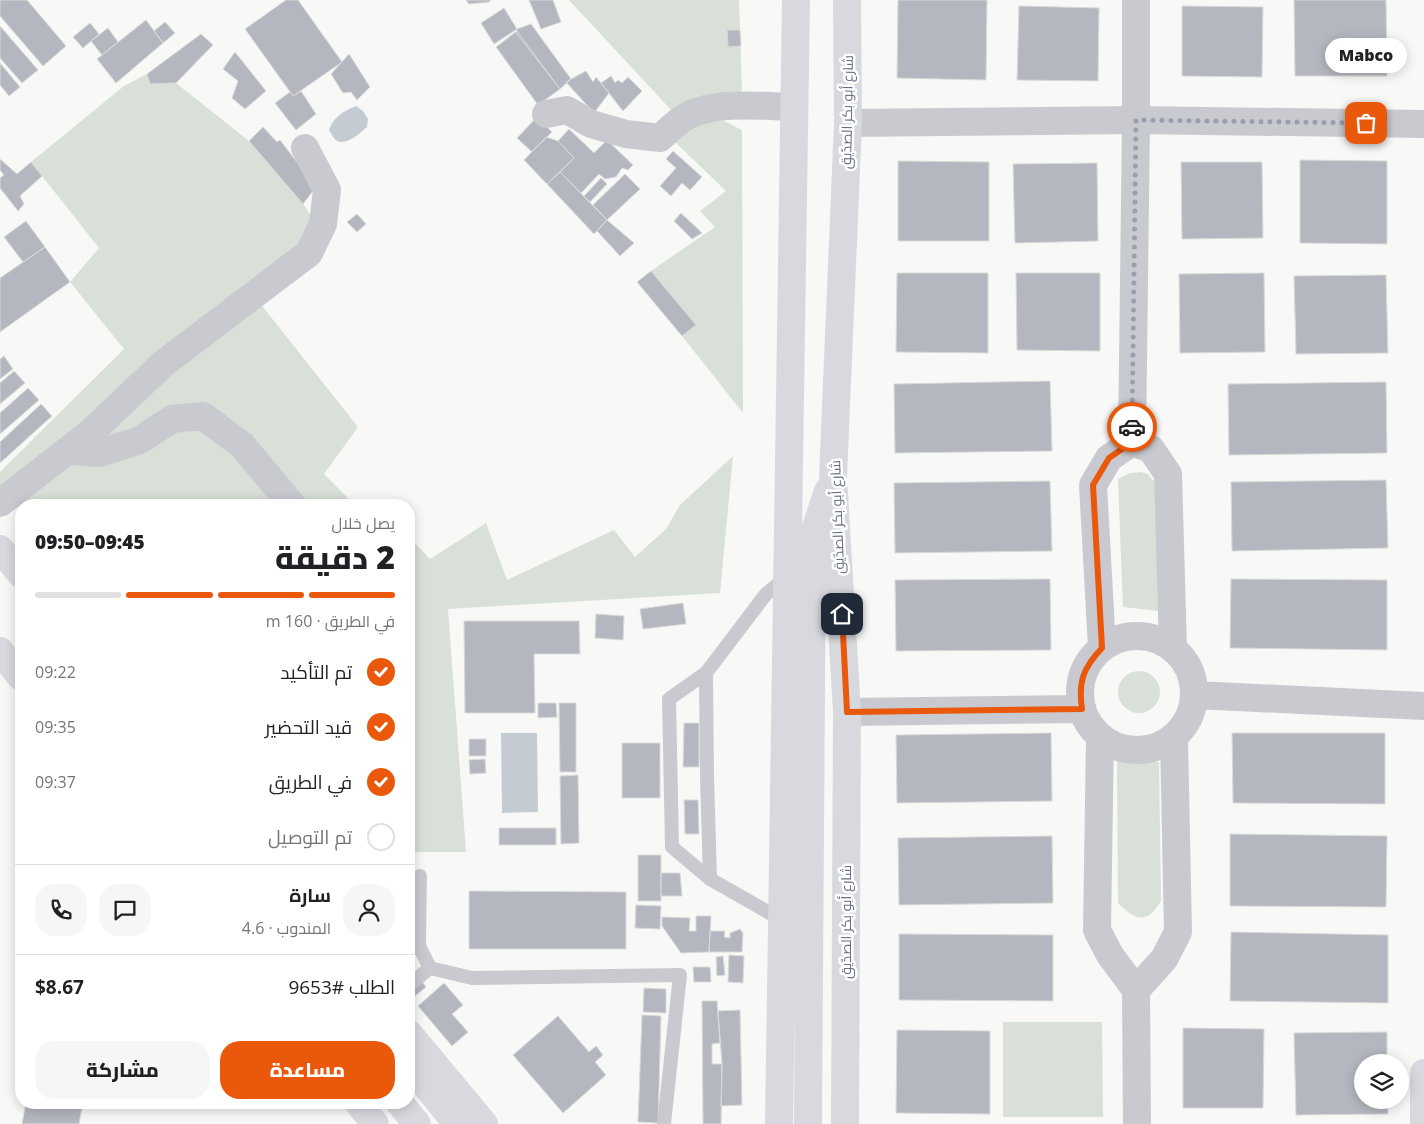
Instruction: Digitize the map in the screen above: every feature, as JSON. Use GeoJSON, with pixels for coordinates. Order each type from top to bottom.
{"type":"FeatureCollection","features":[{"type":"Feature","properties":{"kind":"main road"},"geometry":{"type":"LineString","coordinates":[[780,1124],[796,0]]}},
{"type":"Feature","properties":{"kind":"main road","name":"شارع أبو بكر الصدّيق"},"geometry":{"type":"LineString","coordinates":[[845,1124],[847,712],[833,477],[848,123],[847,0]]}},
{"type":"Feature","properties":{"kind":"main road"},"geometry":{"type":"LineString","coordinates":[[808,1124],[812,539],[833,477]]}},
{"type":"Feature","properties":{"kind":"main road"},"geometry":{"type":"LineString","coordinates":[[0,549],[15,567]]}},
{"type":"Feature","properties":{"kind":"main road"},"geometry":{"type":"LineString","coordinates":[[0,651],[15,670]]}},
{"type":"Feature","properties":{"kind":"main road"},"geometry":{"type":"LineString","coordinates":[[415,1041],[484,1124]]}},
{"type":"Feature","properties":{"kind":"main road"},"geometry":{"type":"LineString","coordinates":[[415,1071],[458,1124]]}},
{"type":"Feature","properties":{"kind":"main road"},"geometry":{"type":"LineString","coordinates":[[1424,1073],[1424,1124]]}},
{"type":"Feature","properties":{"kind":"main road"},"geometry":{"type":"LineString","coordinates":[[363,1109],[375,1124]]}},
{"type":"Feature","properties":{"kind":"main road"},"geometry":{"type":"LineString","coordinates":[[405,1109],[417,1124]]}},
{"type":"Feature","properties":{"kind":"street"},"geometry":{"type":"LineString","coordinates":[[1132,442],[1136,0]]}},
{"type":"Feature","properties":{"kind":"street"},"geometry":{"type":"LineString","coordinates":[[546,114],[567,110],[591,124],[626,134],[660,138],[687,116],[712,108],[740,105],[794,107]]}},
{"type":"Feature","properties":{"kind":"street"},"geometry":{"type":"LineString","coordinates":[[848,123],[1136,120],[1424,124]]}},
{"type":"Feature","properties":{"kind":"street"},"geometry":{"type":"LineString","coordinates":[[0,503],[90,433],[164,363],[309,253],[323,224],[327,190],[305,148]]}},
{"type":"Feature","properties":{"kind":"street"},"geometry":{"type":"LineString","coordinates":[[66,451],[100,453],[140,440],[172,419],[204,416],[242,445],[287,499]]}},
{"type":"Feature","properties":{"kind":"street"},"geometry":{"type":"LineString","coordinates":[[1102,648],[1093,485],[1109,458],[1132,442]]}},
{"type":"Feature","properties":{"kind":"street"},"geometry":{"type":"LineString","coordinates":[[1132,442],[1151,449],[1168,474],[1172,648]]}},
{"type":"Feature","properties":{"kind":"street"},"geometry":{"type":"LineString","coordinates":[[1137,636],[1156,639],[1172,648],[1185,661],[1192,677],[1195,695],[1192,711],[1185,725],[1174,737],[1160,746],[1145,750],[1129,750],[1114,745],[1100,736],[1089,724],[1082,709],[1080,692],[1083,675],[1090,660],[1102,648],[1118,639],[1137,636]]}},
{"type":"Feature","properties":{"kind":"street"},"geometry":{"type":"LineString","coordinates":[[1195,695],[1424,706]]}},
{"type":"Feature","properties":{"kind":"street"},"geometry":{"type":"LineString","coordinates":[[847,712],[1082,709]]}},
{"type":"Feature","properties":{"kind":"street"},"geometry":{"type":"LineString","coordinates":[[1100,736],[1097,930],[1110,955],[1136,990],[1137,1124]]}},
{"type":"Feature","properties":{"kind":"street"},"geometry":{"type":"LineString","coordinates":[[1136,990],[1164,959],[1178,932],[1174,737]]}},
{"type":"Feature","properties":{"kind":"lane"},"geometry":{"type":"LineString","coordinates":[[782,920],[710,879],[672,847],[669,699],[706,673],[766,594],[787,576]]}},
{"type":"Feature","properties":{"kind":"lane"},"geometry":{"type":"LineString","coordinates":[[706,673],[710,879]]}},
{"type":"Feature","properties":{"kind":"lane"},"geometry":{"type":"LineString","coordinates":[[420,876],[419,946],[430,968]]}},
{"type":"Feature","properties":{"kind":"lane"},"geometry":{"type":"LineString","coordinates":[[415,980],[430,968]]}},
{"type":"Feature","properties":{"kind":"lane"},"geometry":{"type":"LineString","coordinates":[[430,968],[472,978],[680,975],[664,1124]]}},
{"type":"Feature","properties":{"kind":"shaded area"},"geometry":{"type":"Polygon","coordinates":[[[569,0],[739,0],[742,91],[673,112],[569,0]]]}},
{"type":"Feature","properties":{"kind":"shaded area"},"geometry":{"type":"Polygon","coordinates":[[[147,74],[150,84],[176,83],[249,141],[303,204],[315,221],[299,250],[0,494],[0,472],[124,349],[70,282],[99,248],[31,162],[124,86],[147,74]]]}},
{"type":"Feature","properties":{"kind":"shaded area"},"geometry":{"type":"Polygon","coordinates":[[[356,106],[363,111],[368,119],[367,127],[358,135],[345,142],[337,141],[329,130],[333,121],[339,115],[356,106]]]}},
{"type":"Feature","properties":{"kind":"shaded area"},"geometry":{"type":"Polygon","coordinates":[[[720,119],[742,130],[743,413],[682,336],[696,325],[651,271],[715,227],[700,211],[726,191],[673,140],[684,129],[720,119]]]}},
{"type":"Feature","properties":{"kind":"shaded area"},"geometry":{"type":"Polygon","coordinates":[[[259,302],[358,427],[324,474],[349,499],[19,499],[259,302]]]}},
{"type":"Feature","properties":{"kind":"shaded area"},"geometry":{"type":"Polygon","coordinates":[[[733,456],[720,593],[448,609],[466,852],[415,852],[415,543],[430,559],[486,523],[507,580],[614,530],[635,557],[666,529],[680,505],[733,456]]]}},
{"type":"Feature","properties":{"kind":"shaded area"},"geometry":{"type":"Polygon","coordinates":[[[1141,472],[1148,474],[1156,484],[1158,611],[1123,607],[1118,479],[1130,473],[1141,472]]]}},
{"type":"Feature","properties":{"kind":"shaded area"},"geometry":{"type":"Polygon","coordinates":[[[1139,671],[1154,677],[1160,692],[1154,707],[1139,713],[1124,707],[1118,692],[1124,677],[1139,671]]]}},
{"type":"Feature","properties":{"kind":"shaded area"},"geometry":{"type":"Polygon","coordinates":[[[501,733],[537,733],[538,812],[502,813],[501,733]]]}},
{"type":"Feature","properties":{"kind":"shaded area"},"geometry":{"type":"Polygon","coordinates":[[[1117,760],[1159,762],[1161,901],[1156,909],[1146,917],[1135,916],[1118,903],[1117,760]]]}},
{"type":"Feature","properties":{"kind":"shaded area"},"geometry":{"type":"Polygon","coordinates":[[[1003,1022],[1102,1022],[1103,1117],[1003,1117],[1003,1022]]]}},
{"type":"Feature","properties":{"kind":"building"},"geometry":{"type":"Polygon","coordinates":[[[0,0],[27,0],[66,46],[43,66],[0,16],[0,0]]]}},
{"type":"Feature","properties":{"kind":"building"},"geometry":{"type":"Polygon","coordinates":[[[286,0],[298,0],[342,62],[293,96],[245,29],[286,0]]]}},
{"type":"Feature","properties":{"kind":"building"},"geometry":{"type":"Polygon","coordinates":[[[466,0],[491,0],[489,2],[469,4],[466,0]]]}},
{"type":"Feature","properties":{"kind":"building"},"geometry":{"type":"Polygon","coordinates":[[[529,0],[553,0],[561,22],[541,29],[529,0]]]}},
{"type":"Feature","properties":{"kind":"building"},"geometry":{"type":"Polygon","coordinates":[[[898,0],[987,0],[986,80],[897,78],[898,0]]]}},
{"type":"Feature","properties":{"kind":"building"},"geometry":{"type":"Polygon","coordinates":[[[1294,0],[1386,0],[1387,76],[1295,76],[1294,0]]]}},
{"type":"Feature","properties":{"kind":"building"},"geometry":{"type":"Polygon","coordinates":[[[1019,6],[1099,8],[1098,81],[1017,80],[1019,6]]]}},
{"type":"Feature","properties":{"kind":"building"},"geometry":{"type":"Polygon","coordinates":[[[1182,6],[1263,7],[1262,77],[1182,76],[1182,6]]]}},
{"type":"Feature","properties":{"kind":"building"},"geometry":{"type":"Polygon","coordinates":[[[504,8],[517,29],[494,44],[481,23],[504,8]]]}},
{"type":"Feature","properties":{"kind":"building"},"geometry":{"type":"Polygon","coordinates":[[[146,20],[163,43],[116,83],[97,59],[146,20]]]}},
{"type":"Feature","properties":{"kind":"building"},"geometry":{"type":"Polygon","coordinates":[[[165,22],[175,33],[163,43],[154,31],[165,22]]]}},
{"type":"Feature","properties":{"kind":"building"},"geometry":{"type":"Polygon","coordinates":[[[90,23],[99,34],[83,48],[73,37],[90,23]]]}},
{"type":"Feature","properties":{"kind":"building"},"geometry":{"type":"Polygon","coordinates":[[[531,24],[571,79],[560,89],[517,34],[517,29],[531,24]]]}},
{"type":"Feature","properties":{"kind":"building"},"geometry":{"type":"Polygon","coordinates":[[[0,26],[38,70],[22,83],[0,58],[0,26]]]}},
{"type":"Feature","properties":{"kind":"building"},"geometry":{"type":"Polygon","coordinates":[[[108,28],[118,42],[102,55],[91,41],[108,28]]]}},
{"type":"Feature","properties":{"kind":"building"},"geometry":{"type":"Polygon","coordinates":[[[727,30],[740,30],[741,46],[728,47],[727,30]]]}},
{"type":"Feature","properties":{"kind":"building"},"geometry":{"type":"Polygon","coordinates":[[[517,31],[560,89],[538,105],[496,47],[517,31]]]}},
{"type":"Feature","properties":{"kind":"building"},"geometry":{"type":"Polygon","coordinates":[[[201,34],[213,45],[176,83],[150,84],[147,74],[201,34]]]}},
{"type":"Feature","properties":{"kind":"building"},"geometry":{"type":"Polygon","coordinates":[[[235,52],[266,91],[245,109],[232,98],[238,81],[223,69],[235,52]]]}},
{"type":"Feature","properties":{"kind":"building"},"geometry":{"type":"Polygon","coordinates":[[[349,54],[370,87],[357,100],[351,92],[343,93],[331,74],[349,54]]]}},
{"type":"Feature","properties":{"kind":"building"},"geometry":{"type":"Polygon","coordinates":[[[0,63],[20,87],[9,96],[0,85],[0,63]]]}},
{"type":"Feature","properties":{"kind":"building"},"geometry":{"type":"Polygon","coordinates":[[[586,71],[593,82],[596,77],[609,93],[594,113],[566,82],[586,71]]]}},
{"type":"Feature","properties":{"kind":"building"},"geometry":{"type":"Polygon","coordinates":[[[611,76],[615,83],[618,80],[622,83],[628,77],[642,91],[623,111],[601,83],[611,76]]]}},
{"type":"Feature","properties":{"kind":"building"},"geometry":{"type":"Polygon","coordinates":[[[301,91],[316,114],[296,130],[275,103],[290,92],[293,96],[301,91]]]}},
{"type":"Feature","properties":{"kind":"building"},"geometry":{"type":"Polygon","coordinates":[[[537,117],[552,132],[532,152],[517,138],[537,117]]]}},
{"type":"Feature","properties":{"kind":"building"},"geometry":{"type":"Polygon","coordinates":[[[263,127],[277,142],[280,140],[316,187],[303,204],[249,141],[263,127]]]}},
{"type":"Feature","properties":{"kind":"building"},"geometry":{"type":"Polygon","coordinates":[[[569,129],[594,153],[607,140],[633,165],[628,170],[622,168],[616,177],[605,179],[599,174],[581,193],[560,172],[574,158],[558,141],[569,129]]]}},
{"type":"Feature","properties":{"kind":"building"},"geometry":{"type":"Polygon","coordinates":[[[546,137],[558,141],[574,158],[547,184],[524,160],[546,137]]]}},
{"type":"Feature","properties":{"kind":"building"},"geometry":{"type":"Polygon","coordinates":[[[673,151],[702,177],[690,190],[682,183],[671,196],[660,186],[676,168],[666,159],[673,151]]]}},
{"type":"Feature","properties":{"kind":"building"},"geometry":{"type":"Polygon","coordinates":[[[0,159],[17,174],[31,162],[42,176],[20,196],[24,204],[18,211],[0,188],[0,178],[4,175],[0,170],[0,159]]]}},
{"type":"Feature","properties":{"kind":"building"},"geometry":{"type":"Polygon","coordinates":[[[1300,160],[1387,161],[1387,244],[1300,243],[1300,160]]]}},
{"type":"Feature","properties":{"kind":"building"},"geometry":{"type":"Polygon","coordinates":[[[898,161],[989,162],[989,241],[898,241],[898,161]]]}},
{"type":"Feature","properties":{"kind":"building"},"geometry":{"type":"Polygon","coordinates":[[[1181,162],[1262,162],[1263,238],[1182,239],[1181,162]]]}},
{"type":"Feature","properties":{"kind":"building"},"geometry":{"type":"Polygon","coordinates":[[[1097,163],[1098,241],[1015,243],[1013,164],[1097,163]]]}},
{"type":"Feature","properties":{"kind":"building"},"geometry":{"type":"Polygon","coordinates":[[[560,172],[607,220],[594,234],[547,184],[560,172]]]}},
{"type":"Feature","properties":{"kind":"building"},"geometry":{"type":"Polygon","coordinates":[[[625,174],[640,189],[607,220],[593,205],[625,174]]]}},
{"type":"Feature","properties":{"kind":"building"},"geometry":{"type":"Polygon","coordinates":[[[601,178],[607,184],[590,202],[584,196],[601,178]]]}},
{"type":"Feature","properties":{"kind":"building"},"geometry":{"type":"Polygon","coordinates":[[[681,213],[702,233],[692,239],[674,221],[681,213]]]}},
{"type":"Feature","properties":{"kind":"building"},"geometry":{"type":"Polygon","coordinates":[[[357,214],[366,224],[357,232],[347,222],[357,214]]]}},
{"type":"Feature","properties":{"kind":"building"},"geometry":{"type":"Polygon","coordinates":[[[607,220],[634,243],[620,256],[597,231],[607,220]]]}},
{"type":"Feature","properties":{"kind":"building"},"geometry":{"type":"Polygon","coordinates":[[[26,221],[45,247],[23,262],[4,237],[26,221]]]}},
{"type":"Feature","properties":{"kind":"building"},"geometry":{"type":"Polygon","coordinates":[[[45,247],[70,282],[0,332],[0,278],[45,247]]]}},
{"type":"Feature","properties":{"kind":"building"},"geometry":{"type":"Polygon","coordinates":[[[651,271],[696,325],[682,336],[637,282],[651,271]]]}},
{"type":"Feature","properties":{"kind":"building"},"geometry":{"type":"Polygon","coordinates":[[[897,273],[988,273],[988,353],[896,352],[897,273]]]}},
{"type":"Feature","properties":{"kind":"building"},"geometry":{"type":"Polygon","coordinates":[[[1016,273],[1100,273],[1100,351],[1017,350],[1016,273]]]}},
{"type":"Feature","properties":{"kind":"building"},"geometry":{"type":"Polygon","coordinates":[[[1264,273],[1265,352],[1180,353],[1179,274],[1264,273]]]}},
{"type":"Feature","properties":{"kind":"building"},"geometry":{"type":"Polygon","coordinates":[[[1386,275],[1388,353],[1296,354],[1294,276],[1386,275]]]}},
{"type":"Feature","properties":{"kind":"building"},"geometry":{"type":"Polygon","coordinates":[[[4,356],[13,369],[0,379],[0,359],[4,356]]]}},
{"type":"Feature","properties":{"kind":"building"},"geometry":{"type":"Polygon","coordinates":[[[14,371],[25,383],[0,404],[0,383],[14,371]]]}},
{"type":"Feature","properties":{"kind":"building"},"geometry":{"type":"Polygon","coordinates":[[[1050,381],[1052,451],[895,453],[894,384],[1050,381]]]}},
{"type":"Feature","properties":{"kind":"building"},"geometry":{"type":"Polygon","coordinates":[[[1386,382],[1387,453],[1229,455],[1228,384],[1386,382]]]}},
{"type":"Feature","properties":{"kind":"building"},"geometry":{"type":"Polygon","coordinates":[[[28,388],[39,400],[0,434],[0,413],[28,388]]]}},
{"type":"Feature","properties":{"kind":"building"},"geometry":{"type":"Polygon","coordinates":[[[41,404],[52,416],[0,463],[0,442],[41,404]]]}},
{"type":"Feature","properties":{"kind":"building"},"geometry":{"type":"Polygon","coordinates":[[[1386,480],[1388,548],[1232,551],[1231,482],[1386,480]]]}},
{"type":"Feature","properties":{"kind":"building"},"geometry":{"type":"Polygon","coordinates":[[[1050,481],[1052,551],[895,553],[894,483],[1050,481]]]}},
{"type":"Feature","properties":{"kind":"building"},"geometry":{"type":"Polygon","coordinates":[[[1050,579],[1051,650],[896,651],[895,580],[1050,579]]]}},
{"type":"Feature","properties":{"kind":"building"},"geometry":{"type":"Polygon","coordinates":[[[1231,579],[1387,580],[1387,650],[1230,648],[1231,579]]]}},
{"type":"Feature","properties":{"kind":"building"},"geometry":{"type":"Polygon","coordinates":[[[683,603],[686,624],[643,629],[640,609],[683,603]]]}},
{"type":"Feature","properties":{"kind":"building"},"geometry":{"type":"Polygon","coordinates":[[[596,614],[624,616],[623,640],[595,638],[596,614]]]}},
{"type":"Feature","properties":{"kind":"building"},"geometry":{"type":"Polygon","coordinates":[[[464,621],[579,621],[580,654],[534,654],[535,713],[465,713],[464,621]]]}},
{"type":"Feature","properties":{"kind":"building"},"geometry":{"type":"Polygon","coordinates":[[[538,703],[556,703],[557,717],[538,718],[538,703]]]}},
{"type":"Feature","properties":{"kind":"building"},"geometry":{"type":"Polygon","coordinates":[[[559,703],[576,703],[576,772],[560,772],[559,703]]]}},
{"type":"Feature","properties":{"kind":"building"},"geometry":{"type":"Polygon","coordinates":[[[684,723],[699,723],[699,767],[683,767],[684,723]]]}},
{"type":"Feature","properties":{"kind":"building"},"geometry":{"type":"Polygon","coordinates":[[[1051,733],[1052,801],[897,803],[896,735],[1051,733]]]}},
{"type":"Feature","properties":{"kind":"building"},"geometry":{"type":"Polygon","coordinates":[[[1232,733],[1385,733],[1385,804],[1233,803],[1232,733]]]}},
{"type":"Feature","properties":{"kind":"building"},"geometry":{"type":"Polygon","coordinates":[[[469,739],[486,739],[486,756],[469,756],[469,739]]]}},
{"type":"Feature","properties":{"kind":"building"},"geometry":{"type":"Polygon","coordinates":[[[622,743],[660,743],[660,798],[622,798],[622,743]]]}},
{"type":"Feature","properties":{"kind":"building"},"geometry":{"type":"Polygon","coordinates":[[[485,759],[486,773],[470,774],[469,760],[485,759]]]}},
{"type":"Feature","properties":{"kind":"building"},"geometry":{"type":"Polygon","coordinates":[[[578,775],[579,843],[561,844],[560,776],[578,775]]]}},
{"type":"Feature","properties":{"kind":"building"},"geometry":{"type":"Polygon","coordinates":[[[684,800],[698,800],[699,834],[685,834],[684,800]]]}},
{"type":"Feature","properties":{"kind":"building"},"geometry":{"type":"Polygon","coordinates":[[[499,828],[556,828],[556,845],[499,845],[499,828]]]}},
{"type":"Feature","properties":{"kind":"building"},"geometry":{"type":"Polygon","coordinates":[[[1230,834],[1387,836],[1386,907],[1230,906],[1230,834]]]}},
{"type":"Feature","properties":{"kind":"building"},"geometry":{"type":"Polygon","coordinates":[[[1052,836],[1053,903],[899,905],[898,838],[1052,836]]]}},
{"type":"Feature","properties":{"kind":"building"},"geometry":{"type":"Polygon","coordinates":[[[638,855],[661,855],[661,901],[638,901],[638,855]]]}},
{"type":"Feature","properties":{"kind":"building"},"geometry":{"type":"Polygon","coordinates":[[[661,873],[680,873],[682,896],[661,896],[661,873]]]}},
{"type":"Feature","properties":{"kind":"building"},"geometry":{"type":"Polygon","coordinates":[[[469,891],[626,892],[626,949],[469,949],[469,891]]]}},
{"type":"Feature","properties":{"kind":"building"},"geometry":{"type":"Polygon","coordinates":[[[636,905],[661,906],[660,929],[635,928],[636,905]]]}},
{"type":"Feature","properties":{"kind":"building"},"geometry":{"type":"Polygon","coordinates":[[[696,916],[711,916],[709,952],[681,953],[662,926],[662,917],[690,918],[689,931],[696,931],[696,916]]]}},
{"type":"Feature","properties":{"kind":"building"},"geometry":{"type":"Polygon","coordinates":[[[740,929],[743,933],[742,952],[709,952],[710,931],[725,931],[724,937],[730,938],[730,933],[740,929]]]}},
{"type":"Feature","properties":{"kind":"building"},"geometry":{"type":"Polygon","coordinates":[[[1231,932],[1388,935],[1388,1003],[1230,1001],[1231,932]]]}},
{"type":"Feature","properties":{"kind":"building"},"geometry":{"type":"Polygon","coordinates":[[[899,934],[1053,935],[1053,1001],[899,1000],[899,934]]]}},
{"type":"Feature","properties":{"kind":"building"},"geometry":{"type":"Polygon","coordinates":[[[729,955],[744,956],[743,983],[728,982],[729,955]]]}},
{"type":"Feature","properties":{"kind":"building"},"geometry":{"type":"Polygon","coordinates":[[[723,956],[725,975],[717,976],[716,957],[723,956]]]}},
{"type":"Feature","properties":{"kind":"building"},"geometry":{"type":"Polygon","coordinates":[[[693,967],[710,967],[711,982],[694,982],[693,967]]]}},
{"type":"Feature","properties":{"kind":"building"},"geometry":{"type":"Polygon","coordinates":[[[415,973],[426,987],[415,996],[415,973]]]}},
{"type":"Feature","properties":{"kind":"building"},"geometry":{"type":"Polygon","coordinates":[[[444,983],[463,1005],[452,1014],[468,1032],[452,1046],[418,1006],[444,983]]]}},
{"type":"Feature","properties":{"kind":"building"},"geometry":{"type":"Polygon","coordinates":[[[644,988],[666,989],[666,1013],[643,1012],[644,988]]]}},
{"type":"Feature","properties":{"kind":"building"},"geometry":{"type":"Polygon","coordinates":[[[702,1001],[717,1001],[720,1043],[712,1044],[712,1064],[722,1064],[721,1124],[703,1124],[702,1001]]]}},
{"type":"Feature","properties":{"kind":"building"},"geometry":{"type":"Polygon","coordinates":[[[740,1010],[742,1105],[721,1106],[722,1064],[718,1011],[740,1010]]]}},
{"type":"Feature","properties":{"kind":"building"},"geometry":{"type":"Polygon","coordinates":[[[642,1015],[661,1016],[658,1123],[638,1122],[642,1015]]]}},
{"type":"Feature","properties":{"kind":"building"},"geometry":{"type":"Polygon","coordinates":[[[558,1016],[589,1052],[596,1046],[603,1055],[595,1062],[606,1075],[563,1113],[513,1055],[558,1016]]]}},
{"type":"Feature","properties":{"kind":"building"},"geometry":{"type":"Polygon","coordinates":[[[1183,1028],[1264,1029],[1263,1108],[1183,1108],[1183,1028]]]}},
{"type":"Feature","properties":{"kind":"building"},"geometry":{"type":"Polygon","coordinates":[[[897,1030],[990,1031],[990,1114],[896,1113],[897,1030]]]}},
{"type":"Feature","properties":{"kind":"building"},"geometry":{"type":"Polygon","coordinates":[[[1387,1032],[1387,1054],[1354,1054],[1354,1109],[1388,1109],[1388,1114],[1296,1115],[1294,1033],[1387,1032]]]}},
{"type":"Feature","properties":{"kind":"building"},"geometry":{"type":"Polygon","coordinates":[[[25,1109],[82,1109],[79,1124],[22,1124],[25,1109]]]}},
{"type":"Feature","properties":{"kind":"way so far"},"geometry":{"type":"LineString","coordinates":[[1132,427],[1136,120],[1366,123]]}},
{"type":"Feature","properties":{"kind":"place","name":"Mabco"},"geometry":{"type":"Point","coordinates":[1366,123]}},
{"type":"Feature","properties":{"kind":"route"},"geometry":{"type":"LineString","coordinates":[[842,614],[847,712],[1082,709],[1080,692],[1083,675],[1090,660],[1102,648],[1093,485],[1109,458],[1132,442],[1132,427]]}}]}
